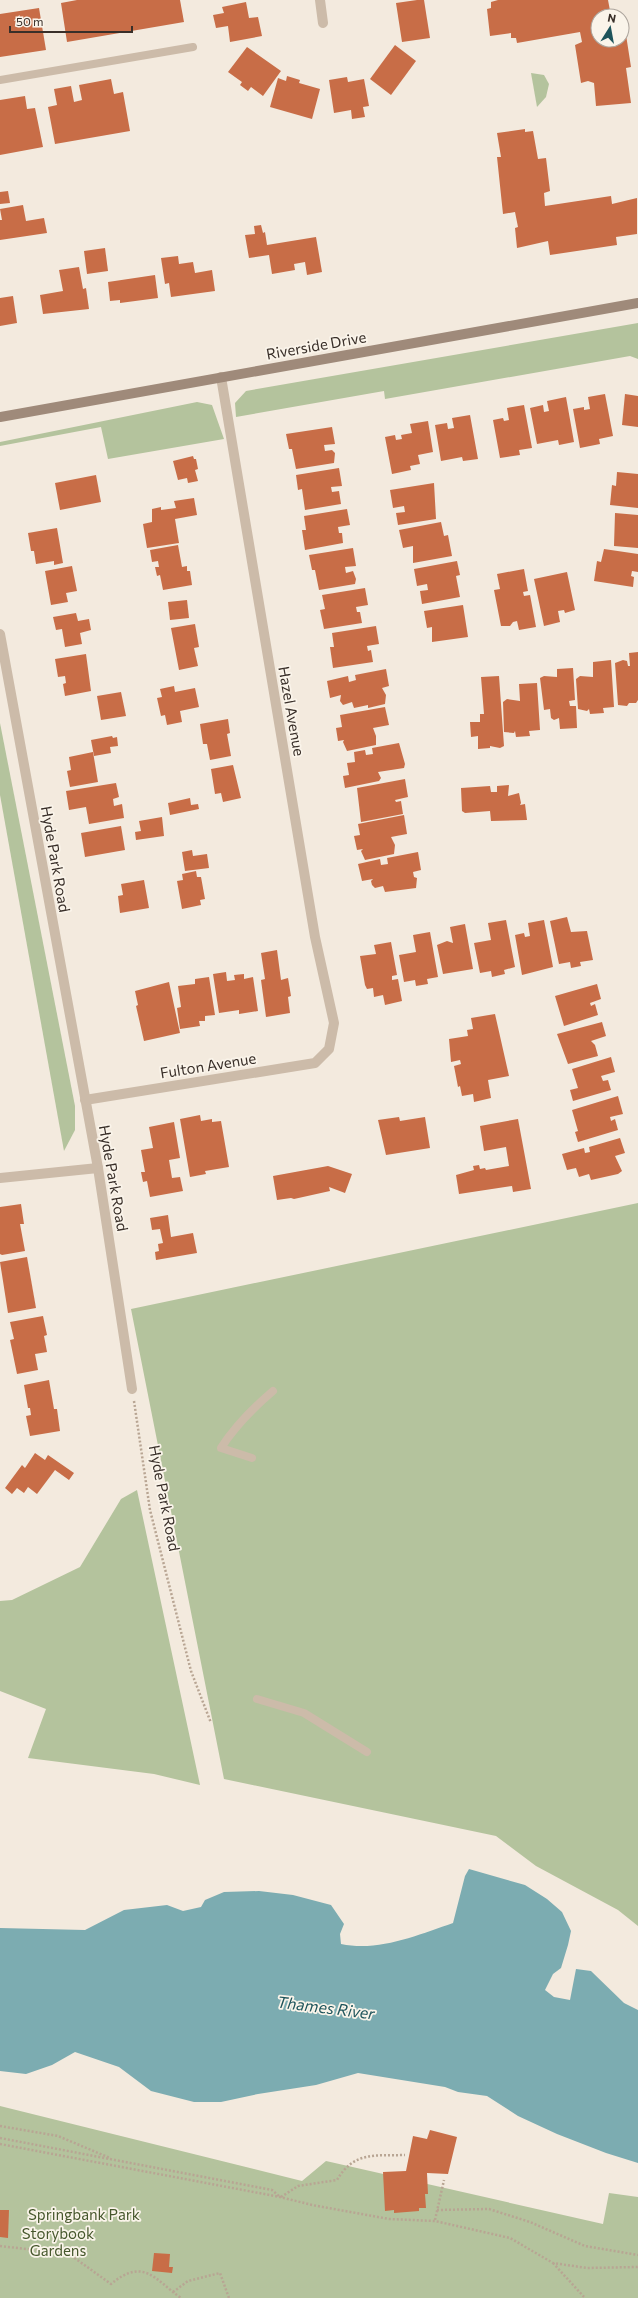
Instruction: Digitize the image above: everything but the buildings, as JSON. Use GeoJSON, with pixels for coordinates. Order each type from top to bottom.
{"type":"FeatureCollection","features":[{"type":"Feature","properties":{"kind":"main road","name":"Riverside Drive"},"geometry":{"type":"LineString","coordinates":[[0,418],[638,303]]}},
{"type":"Feature","properties":{"kind":"street"},"geometry":{"type":"LineString","coordinates":[[320,0],[323,23]]}},
{"type":"Feature","properties":{"kind":"street","name":"Hazel Avenue"},"geometry":{"type":"LineString","coordinates":[[221,378],[315,937],[334,1023],[329,1049]]}},
{"type":"Feature","properties":{"kind":"street","name":"Hyde Park Road"},"geometry":{"type":"LineString","coordinates":[[0,634],[98,1168],[132,1389]]}},
{"type":"Feature","properties":{"kind":"street","name":"Fulton Avenue"},"geometry":{"type":"LineString","coordinates":[[85,1100],[315,1063],[329,1049]]}},
{"type":"Feature","properties":{"kind":"street"},"geometry":{"type":"LineString","coordinates":[[0,1178],[98,1168]]}},
{"type":"Feature","properties":{"kind":"lane"},"geometry":{"type":"LineString","coordinates":[[0,80],[194,47]]}},
{"type":"Feature","properties":{"kind":"lane"},"geometry":{"type":"LineString","coordinates":[[252,1458],[221,1448],[232,1431],[251,1410],[273,1391]]}},
{"type":"Feature","properties":{"kind":"lane"},"geometry":{"type":"LineString","coordinates":[[257,1699],[304,1713],[367,1752]]}},
{"type":"Feature","properties":{"kind":"path","name":"Hyde Park Road"},"geometry":{"type":"LineString","coordinates":[[132,1389],[152,1518],[191,1671],[211,1723]]}},
{"type":"Feature","properties":{"kind":"path"},"geometry":{"type":"LineString","coordinates":[[0,2126],[58,2136],[114,2160]]}},
{"type":"Feature","properties":{"kind":"path"},"geometry":{"type":"LineString","coordinates":[[0,2138],[272,2190],[280,2197]]}},
{"type":"Feature","properties":{"kind":"path"},"geometry":{"type":"LineString","coordinates":[[0,2144],[280,2197],[312,2205],[389,2219],[435,2221],[510,2238],[553,2263],[585,2298]]}},
{"type":"Feature","properties":{"kind":"path"},"geometry":{"type":"LineString","coordinates":[[280,2197],[298,2186],[337,2180],[342,2172],[353,2161],[366,2156],[405,2155]]}},
{"type":"Feature","properties":{"kind":"path"},"geometry":{"type":"LineString","coordinates":[[435,2221],[444,2180]]}},
{"type":"Feature","properties":{"kind":"path"},"geometry":{"type":"LineString","coordinates":[[437,2210],[488,2209],[530,2222],[585,2246],[638,2255]]}},
{"type":"Feature","properties":{"kind":"path"},"geometry":{"type":"LineString","coordinates":[[0,2246],[69,2254],[111,2284],[129,2272],[138,2270],[155,2277],[181,2298]]}},
{"type":"Feature","properties":{"kind":"path"},"geometry":{"type":"LineString","coordinates":[[553,2263],[588,2268],[638,2268]]}},
{"type":"Feature","properties":{"kind":"path"},"geometry":{"type":"LineString","coordinates":[[173,2292],[188,2281],[220,2273],[229,2298]]}},
{"type":"Feature","properties":{"kind":"green space"},"geometry":{"type":"Polygon","coordinates":[[[531,73],[544,75],[549,84],[546,97],[537,107],[531,73]]]}},
{"type":"Feature","properties":{"kind":"green space"},"geometry":{"type":"Polygon","coordinates":[[[638,323],[638,359],[630,356],[385,399],[384,391],[236,417],[235,403],[246,391],[638,323]]]}},
{"type":"Feature","properties":{"kind":"green space"},"geometry":{"type":"Polygon","coordinates":[[[197,402],[212,405],[224,439],[108,459],[101,427],[0,446],[0,442],[197,402]]]}},
{"type":"Feature","properties":{"kind":"green space"},"geometry":{"type":"Polygon","coordinates":[[[0,723],[75,1106],[75,1130],[64,1151],[0,795],[0,723]]]}},
{"type":"Feature","properties":{"kind":"green space"},"geometry":{"type":"Polygon","coordinates":[[[638,1203],[638,1926],[618,1910],[536,1866],[496,1836],[224,1779],[131,1309],[638,1203]]]}},
{"type":"Feature","properties":{"kind":"green space"},"geometry":{"type":"Polygon","coordinates":[[[137,1490],[200,1785],[154,1774],[28,1758],[46,1709],[0,1691],[0,1601],[12,1600],[80,1567],[121,1499],[137,1490]]]}},
{"type":"Feature","properties":{"kind":"green space","name":"Springbank Park"},"geometry":{"type":"Polygon","coordinates":[[[0,2106],[302,2181],[326,2161],[603,2224],[609,2193],[638,2197],[638,2298],[0,2298],[0,2106]]]}},
{"type":"Feature","properties":{"kind":"water","name":"Thames River"},"geometry":{"type":"Polygon","coordinates":[[[469,1869],[525,1885],[547,1899],[562,1912],[571,1931],[568,1945],[561,1968],[553,1974],[545,1990],[554,1997],[570,2000],[576,1969],[591,1971],[624,2003],[638,2010],[638,2163],[606,2153],[557,2134],[518,2116],[487,2096],[458,2092],[445,2087],[358,2073],[316,2085],[258,2094],[221,2102],[194,2102],[151,2091],[119,2067],[75,2052],[52,2065],[26,2074],[0,2071],[0,1928],[85,1930],[124,1910],[167,1905],[183,1911],[201,1907],[205,1900],[224,1892],[259,1891],[293,1895],[331,1905],[344,1924],[340,1934],[341,1944],[370,1946],[398,1941],[453,1923],[465,1876],[469,1869]]]}},
{"type":"Feature","properties":{"kind":"park label","name":"Storybook Gardens"},"geometry":{"type":"Point","coordinates":[58,2242]}}]}
